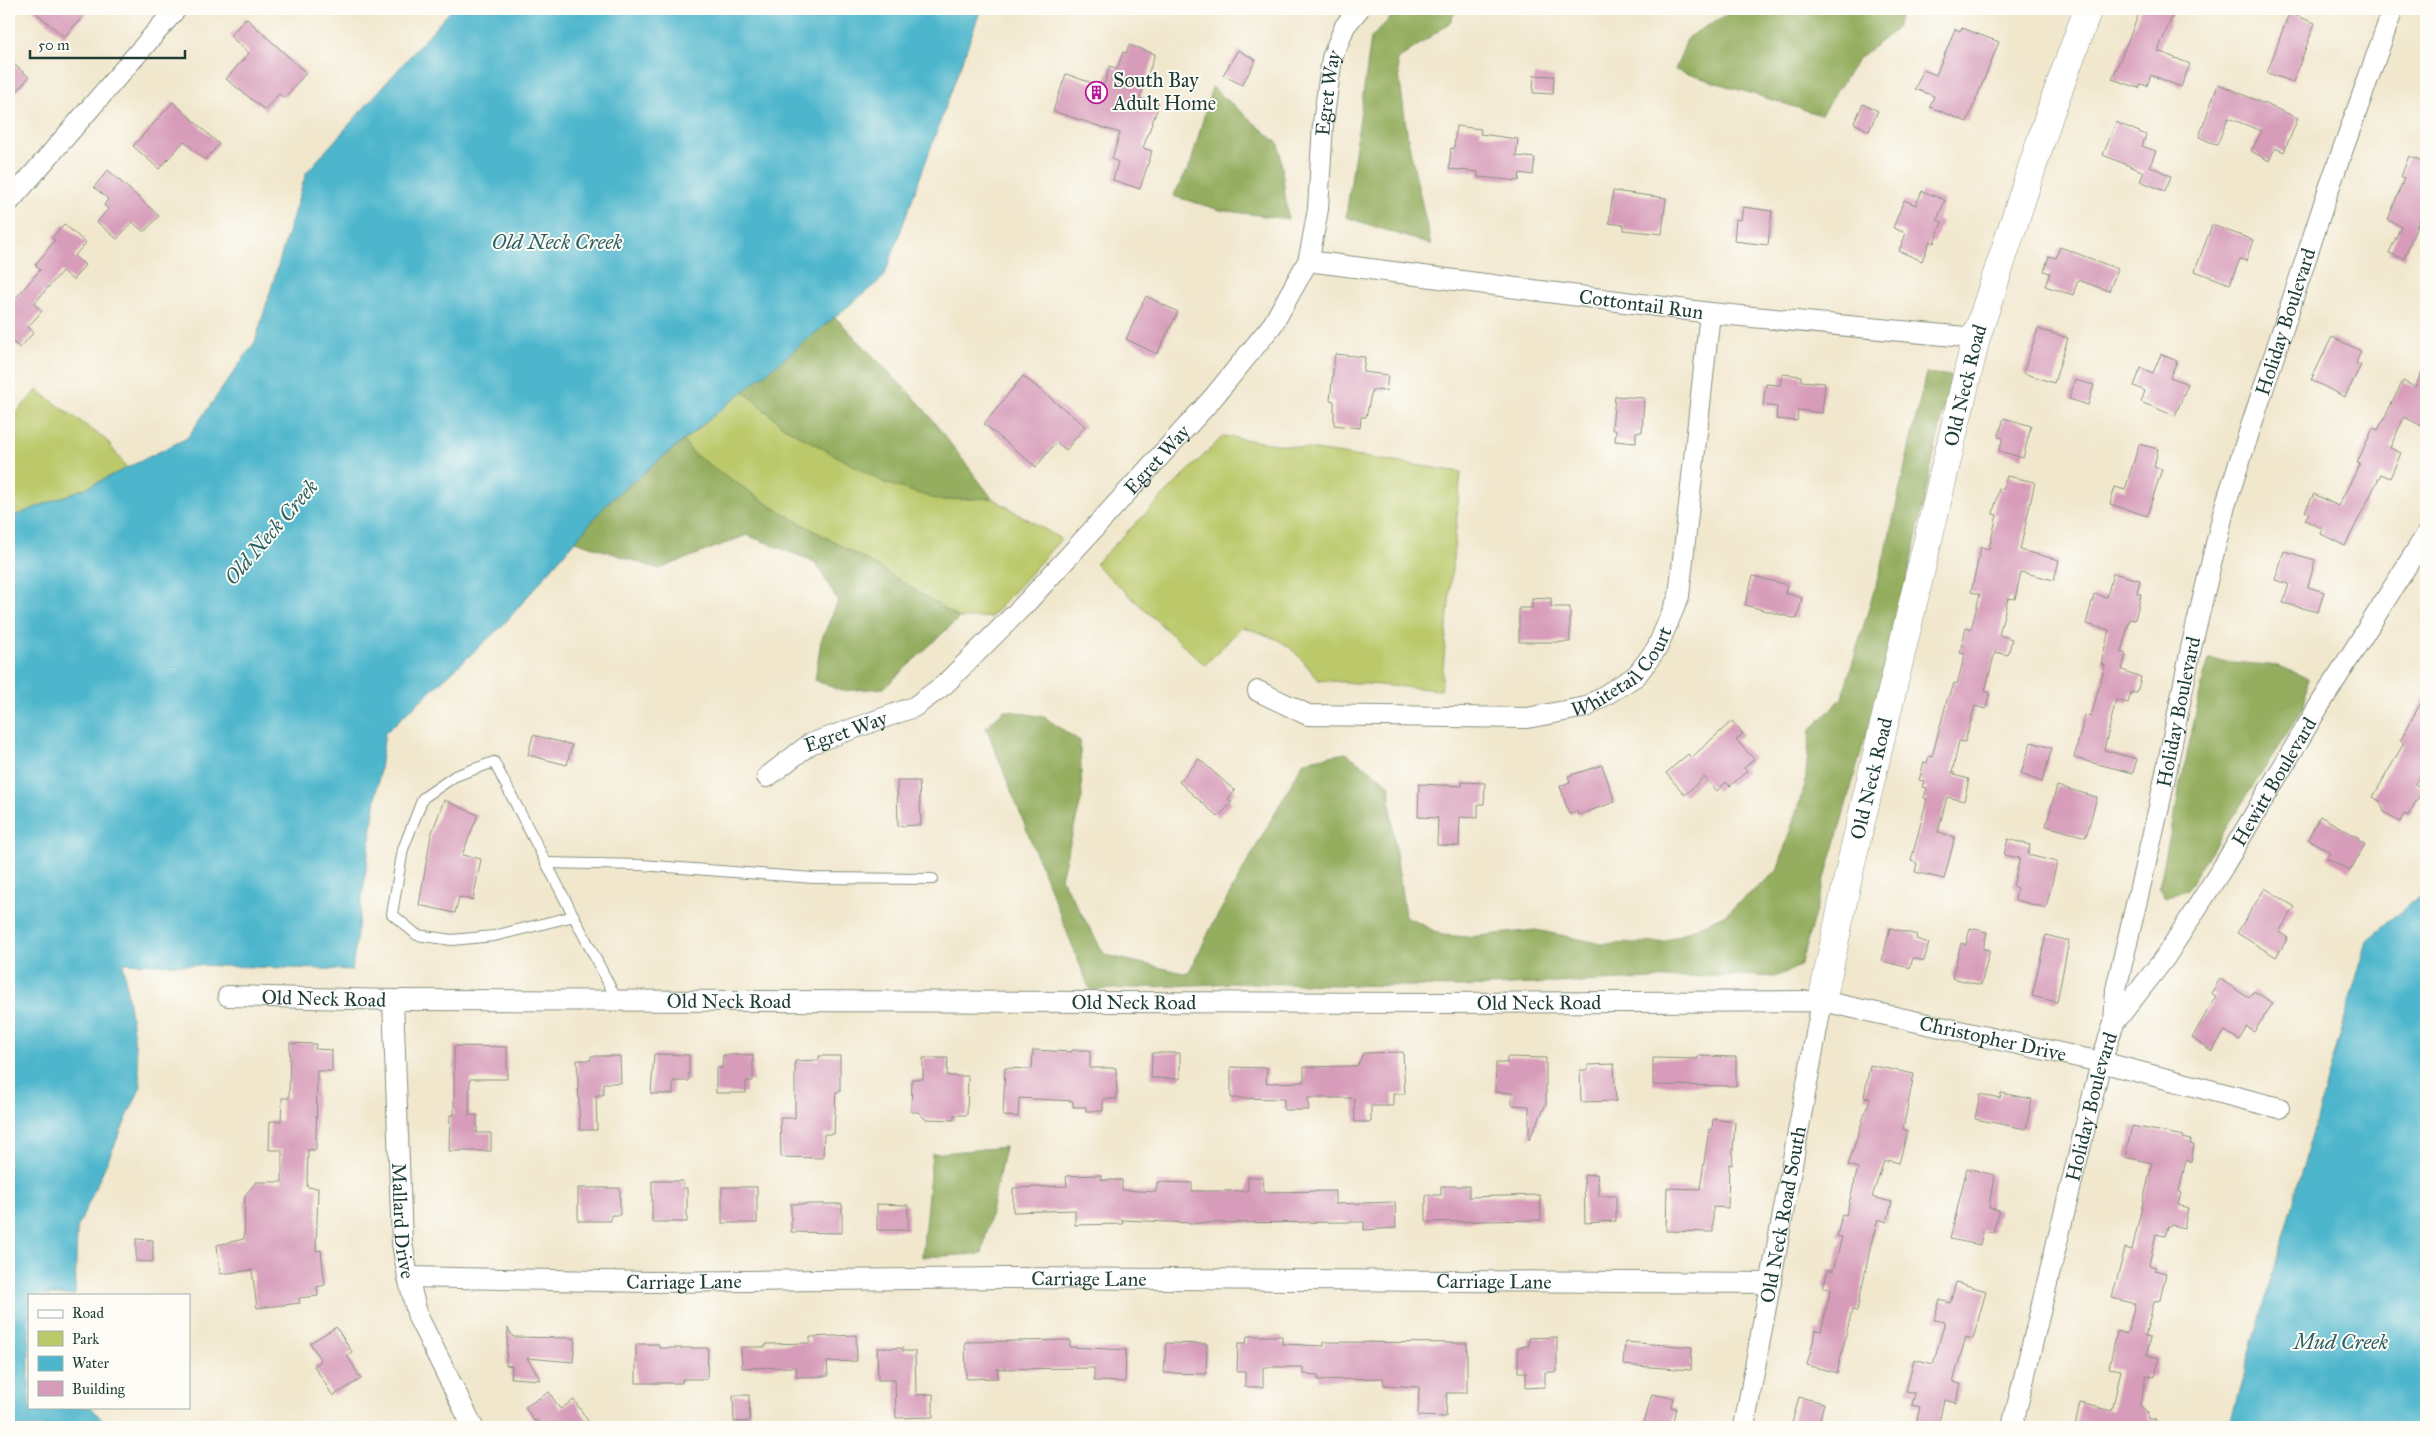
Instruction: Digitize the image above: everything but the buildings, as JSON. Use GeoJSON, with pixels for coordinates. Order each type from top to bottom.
{"type":"FeatureCollection","features":[{"type":"Feature","properties":{"kind":"street"},"geometry":{"type":"LineString","coordinates":[[9,202],[176,9]]}},
{"type":"Feature","properties":{"kind":"street","name":"Egret Way"},"geometry":{"type":"LineString","coordinates":[[767,777],[810,744],[914,707],[944,686],[975,657],[1212,399],[1273,324],[1308,261],[1318,209],[1323,123],[1332,58],[1345,26],[1359,9]]}},
{"type":"Feature","properties":{"kind":"street","name":"Old Neck Road"},"geometry":{"type":"LineString","coordinates":[[228,996],[394,1000],[1417,1003],[1822,1001],[1852,859],[1976,338],[2051,110],[2088,9]]}},
{"type":"Feature","properties":{"kind":"street","name":"Holiday Boulevard"},"geometry":{"type":"LineString","coordinates":[[2012,1427],[2101,1062],[2114,1023],[2116,988],[2160,806],[2190,648],[2224,506],[2328,191],[2393,9]]}},
{"type":"Feature","properties":{"kind":"street","name":"Cottontail Run"},"geometry":{"type":"LineString","coordinates":[[1308,261],[1710,313],[1976,338]]}},
{"type":"Feature","properties":{"kind":"street","name":"Whitetail Court"},"geometry":{"type":"LineString","coordinates":[[1258,691],[1308,714],[1527,718],[1586,707],[1636,676],[1657,648],[1679,596],[1710,313]]}},
{"type":"Feature","properties":{"kind":"street","name":"Hewitt Boulevard"},"geometry":{"type":"LineString","coordinates":[[2114,1023],[2164,959],[2207,892],[2426,535]]}},
{"type":"Feature","properties":{"kind":"street","name":"Mallard Drive"},"geometry":{"type":"LineString","coordinates":[[394,1000],[402,1243],[408,1277],[418,1317],[473,1427]]}},
{"type":"Feature","properties":{"kind":"street","name":"Christopher Drive"},"geometry":{"type":"LineString","coordinates":[[1822,1001],[2101,1062],[2279,1108]]}},
{"type":"Feature","properties":{"kind":"street","name":"Old Neck Road South"},"geometry":{"type":"LineString","coordinates":[[1744,1427],[1822,1001]]}},
{"type":"Feature","properties":{"kind":"street","name":"Carriage Lane"},"geometry":{"type":"LineString","coordinates":[[408,1277],[649,1282],[1006,1278],[1771,1284]]}},
{"type":"Feature","properties":{"kind":"lane"},"geometry":{"type":"LineString","coordinates":[[574,916],[494,936],[452,940],[417,935],[392,914],[403,849],[423,798],[455,776],[494,762],[574,916],[617,1000]]}},
{"type":"Feature","properties":{"kind":"lane"},"geometry":{"type":"LineString","coordinates":[[546,863],[641,865],[813,878],[933,879]]}},
{"type":"Feature","properties":{"kind":"green space"},"geometry":{"type":"Polygon","coordinates":[[[1399,9],[1456,9],[1450,23],[1397,60],[1408,140],[1431,245],[1346,217],[1371,38],[1399,9]]]}},
{"type":"Feature","properties":{"kind":"green space"},"geometry":{"type":"Polygon","coordinates":[[[1736,9],[1903,9],[1895,30],[1858,59],[1821,115],[1675,70],[1688,37],[1736,9]]]}},
{"type":"Feature","properties":{"kind":"green space"},"geometry":{"type":"Polygon","coordinates":[[[1212,87],[1279,144],[1288,219],[1220,210],[1173,196],[1191,163],[1212,87]]]}},
{"type":"Feature","properties":{"kind":"green space"},"geometry":{"type":"Polygon","coordinates":[[[835,317],[921,405],[992,498],[939,500],[885,483],[784,427],[743,391],[835,317]]]}},
{"type":"Feature","properties":{"kind":"green space"},"geometry":{"type":"Polygon","coordinates":[[[1926,373],[1951,376],[1896,630],[1800,966],[1775,977],[1740,975],[1464,987],[1234,983],[1090,990],[986,727],[1004,710],[1044,717],[1080,741],[1082,797],[1061,878],[1105,955],[1188,974],[1213,924],[1304,761],[1346,753],[1389,784],[1393,832],[1405,916],[1442,935],[1469,937],[1536,930],[1603,944],[1664,942],[1724,915],[1777,871],[1805,785],[1810,730],[1842,698],[1886,551],[1926,373]]]}},
{"type":"Feature","properties":{"kind":"green space"},"geometry":{"type":"Polygon","coordinates":[[[37,390],[106,440],[127,468],[88,487],[9,518],[9,421],[37,390]]]}},
{"type":"Feature","properties":{"kind":"green space"},"geometry":{"type":"Polygon","coordinates":[[[743,391],[784,427],[939,500],[992,498],[1061,539],[991,617],[959,618],[880,568],[772,507],[695,455],[681,443],[743,391]]]}},
{"type":"Feature","properties":{"kind":"green space"},"geometry":{"type":"Polygon","coordinates":[[[1223,436],[1461,472],[1441,690],[1318,680],[1300,658],[1286,645],[1278,640],[1242,627],[1205,665],[1095,564],[1223,436]]]}},
{"type":"Feature","properties":{"kind":"green space"},"geometry":{"type":"Polygon","coordinates":[[[683,441],[695,455],[772,507],[880,568],[959,618],[884,688],[841,691],[815,680],[821,641],[838,601],[815,562],[747,535],[659,569],[575,541],[611,499],[683,441]]]}},
{"type":"Feature","properties":{"kind":"green space"},"geometry":{"type":"Polygon","coordinates":[[[2209,660],[2279,666],[2308,678],[2304,707],[2186,890],[2166,898],[2159,887],[2203,679],[2209,660]]]}},
{"type":"Feature","properties":{"kind":"green space"},"geometry":{"type":"Polygon","coordinates":[[[1005,1147],[982,1254],[922,1257],[932,1154],[1005,1147]]]}},
{"type":"Feature","properties":{"kind":"water","name":"Old Neck Creek"},"geometry":{"type":"Polygon","coordinates":[[[452,9],[981,9],[884,277],[611,499],[504,624],[385,733],[352,970],[123,963],[141,1086],[77,1229],[75,1294],[28,1294],[28,1408],[92,1408],[108,1427],[9,1427],[9,518],[88,487],[187,438],[255,342],[306,173],[452,9]]]}},
{"type":"Feature","properties":{"kind":"water","name":"Mud Creek"},"geometry":{"type":"Polygon","coordinates":[[[2426,890],[2426,1427],[2229,1427],[2367,940],[2426,890]]]}},
{"type":"Feature","properties":{"kind":"place","name":"South Bay Adult Home"},"geometry":{"type":"Point","coordinates":[1097,92]}}]}
